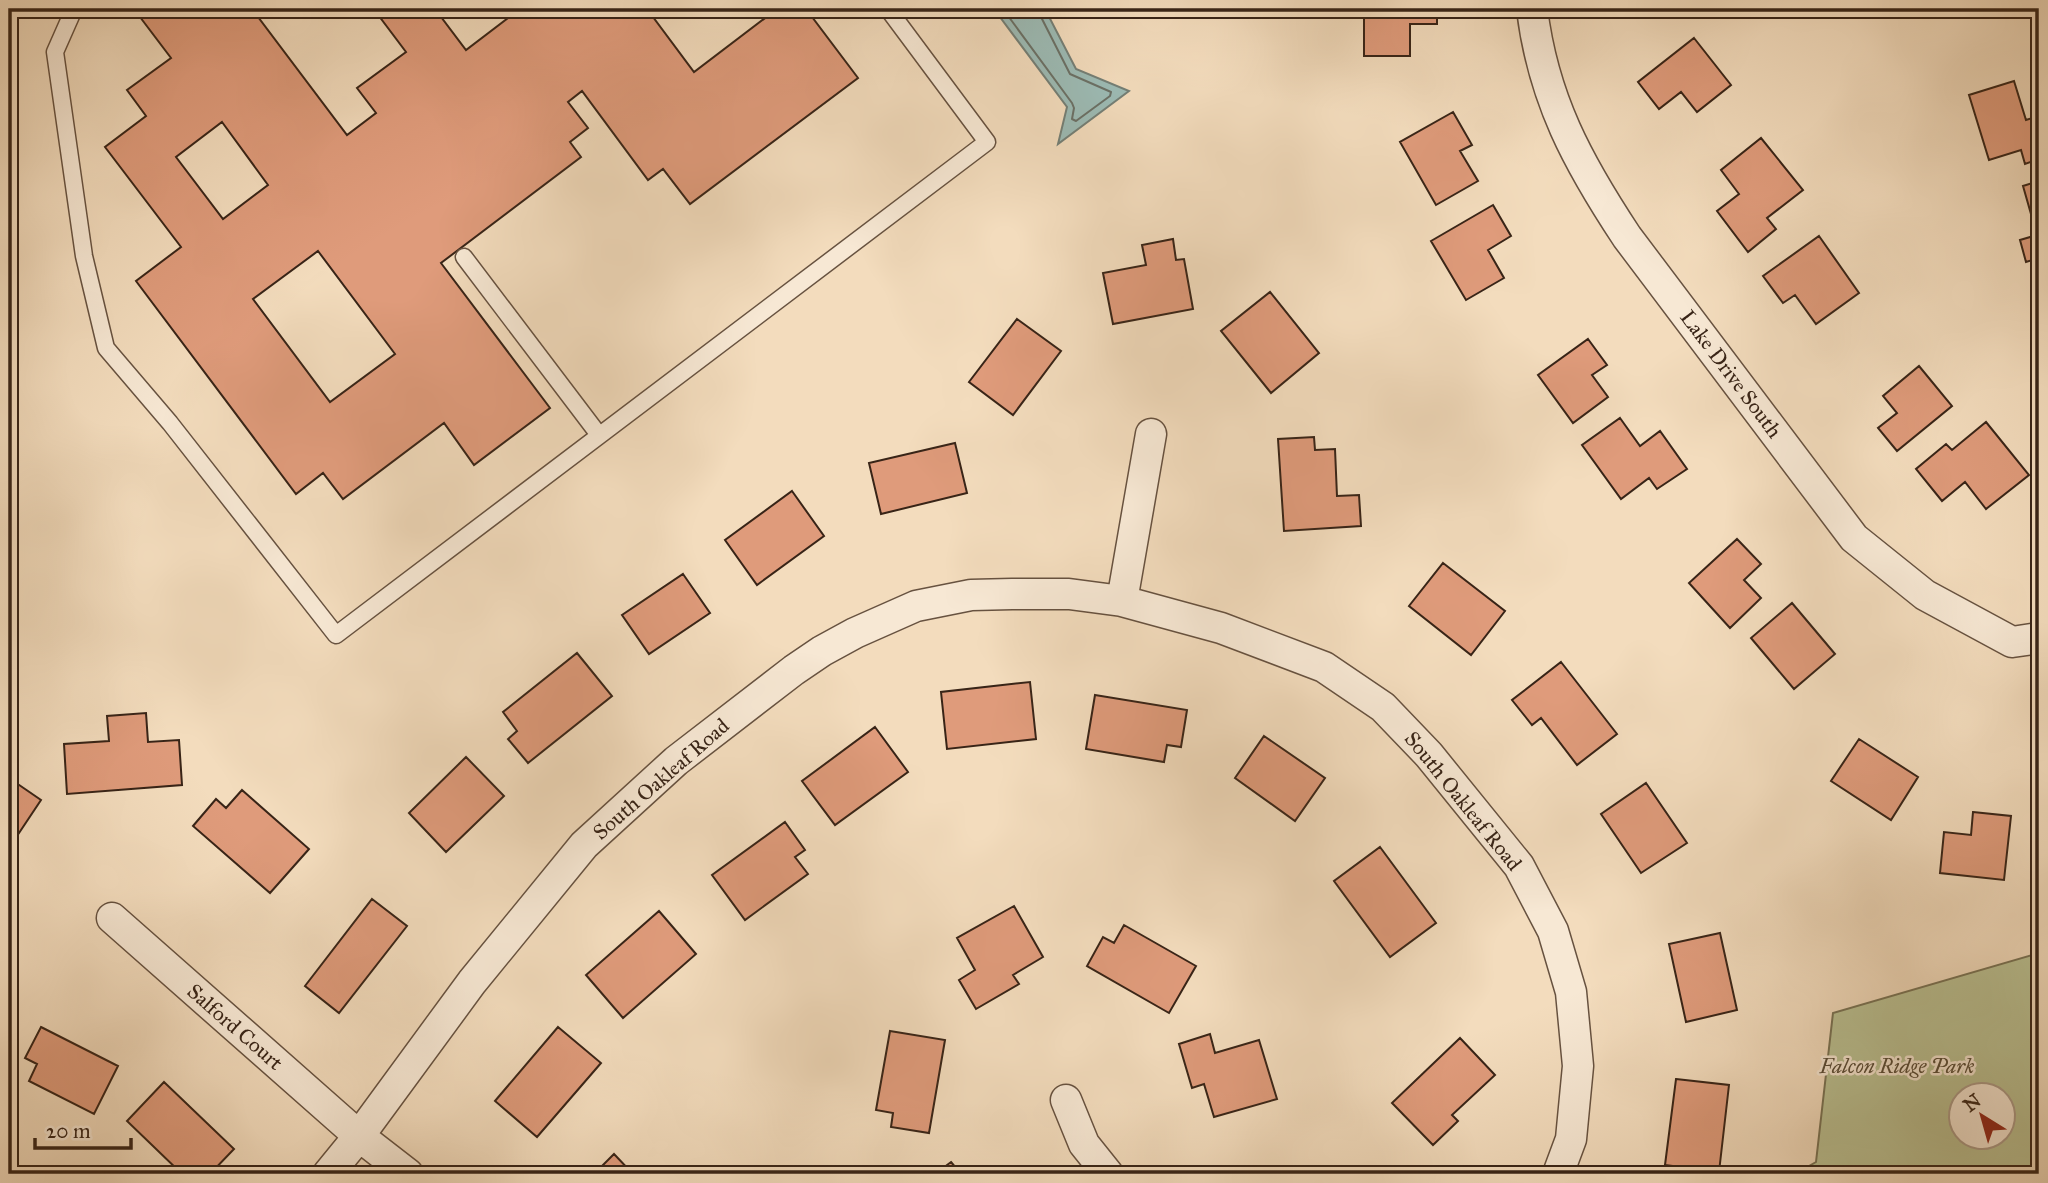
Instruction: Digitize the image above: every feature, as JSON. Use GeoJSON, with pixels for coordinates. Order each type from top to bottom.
{"type":"FeatureCollection","features":[{"type":"Feature","properties":{"kind":"street","name":"Lake Drive South"},"geometry":{"type":"LineString","coordinates":[[1532,9],[1536,45],[1550,92],[1569,138],[1595,189],[1627,237],[1854,538],[1925,595],[2012,642],[2039,638]]}},
{"type":"Feature","properties":{"kind":"street"},"geometry":{"type":"LineString","coordinates":[[1122,601],[1151,434]]}},
{"type":"Feature","properties":{"kind":"street","name":"South Oakleaf Road"},"geometry":{"type":"LineString","coordinates":[[328,1174],[472,982],[584,845],[676,761],[822,651],[855,632],[916,606],[971,595],[1069,594],[1122,601],[1221,628],[1324,667],[1383,707],[1429,755],[1519,866],[1553,931],[1571,992],[1578,1066],[1571,1139],[1558,1174]]}},
{"type":"Feature","properties":{"kind":"street","name":"Salford Court"},"geometry":{"type":"LineString","coordinates":[[112,918],[359,1136],[408,1174]]}},
{"type":"Feature","properties":{"kind":"street"},"geometry":{"type":"LineString","coordinates":[[1066,1100],[1084,1144],[1108,1174]]}},
{"type":"Feature","properties":{"kind":"lane"},"geometry":{"type":"LineString","coordinates":[[74,9],[55,52],[84,256],[106,348],[170,423],[336,635],[987,142],[888,9]]}},
{"type":"Feature","properties":{"kind":"lane"},"geometry":{"type":"LineString","coordinates":[[464,257],[600,435]]}},
{"type":"Feature","properties":{"kind":"green space","name":"Falcon Ridge Park"},"geometry":{"type":"Polygon","coordinates":[[[2039,953],[2039,1174],[1795,1174],[1816,1162],[1833,1013],[2039,953]]]}},
{"type":"Feature","properties":{"kind":"water"},"geometry":{"type":"Polygon","coordinates":[[[994,9],[1045,9],[1076,69],[1129,91],[1058,144],[1067,107],[994,9]]]}},
{"type":"Feature","properties":{"kind":"building"},"geometry":{"type":"Polygon","coordinates":[[[151,9],[252,9],[347,135],[376,113],[357,88],[406,52],[376,12],[381,9],[435,9],[466,50],[520,9],[647,9],[694,72],[777,9],[806,9],[858,78],[690,204],[663,169],[648,180],[582,91],[568,102],[588,128],[570,142],[581,157],[441,263],[550,408],[474,465],[444,423],[343,499],[323,473],[296,494],[136,281],[181,247],[105,147],[146,116],[127,90],[171,58],[140,17],[151,9]],[[222,122],[176,157],[223,219],[268,185],[222,122]],[[318,251],[253,299],[330,402],[395,354],[318,251]]]}},
{"type":"Feature","properties":{"kind":"building"},"geometry":{"type":"Polygon","coordinates":[[[1364,9],[1437,9],[1437,24],[1410,24],[1410,56],[1364,56],[1364,9]]]}},
{"type":"Feature","properties":{"kind":"building"},"geometry":{"type":"Polygon","coordinates":[[[1694,38],[1731,85],[1697,112],[1681,92],[1659,109],[1638,82],[1694,38]]]}},
{"type":"Feature","properties":{"kind":"building"},"geometry":{"type":"Polygon","coordinates":[[[2014,81],[2026,120],[2039,116],[2039,159],[2025,164],[2021,150],[1989,160],[1969,95],[2014,81]]]}},
{"type":"Feature","properties":{"kind":"building"},"geometry":{"type":"Polygon","coordinates":[[[1453,112],[1472,145],[1460,151],[1478,181],[1436,205],[1400,142],[1453,112]]]}},
{"type":"Feature","properties":{"kind":"building"},"geometry":{"type":"Polygon","coordinates":[[[1761,138],[1803,190],[1767,218],[1776,229],[1748,252],[1717,211],[1739,194],[1721,170],[1761,138]]]}},
{"type":"Feature","properties":{"kind":"building"},"geometry":{"type":"Polygon","coordinates":[[[2039,181],[2039,258],[2026,262],[2020,240],[2037,235],[2023,186],[2039,181]]]}},
{"type":"Feature","properties":{"kind":"building"},"geometry":{"type":"Polygon","coordinates":[[[1493,205],[1511,236],[1488,250],[1504,278],[1466,300],[1431,241],[1493,205]]]}},
{"type":"Feature","properties":{"kind":"building"},"geometry":{"type":"Polygon","coordinates":[[[1819,236],[1859,293],[1816,324],[1795,295],[1783,303],[1763,276],[1819,236]]]}},
{"type":"Feature","properties":{"kind":"building"},"geometry":{"type":"Polygon","coordinates":[[[1173,239],[1176,260],[1184,259],[1193,309],[1113,324],[1103,273],[1146,265],[1142,245],[1173,239]]]}},
{"type":"Feature","properties":{"kind":"building"},"geometry":{"type":"Polygon","coordinates":[[[1270,292],[1319,353],[1271,393],[1221,331],[1270,292]]]}},
{"type":"Feature","properties":{"kind":"building"},"geometry":{"type":"Polygon","coordinates":[[[1017,319],[1061,351],[1013,415],[969,382],[1017,319]]]}},
{"type":"Feature","properties":{"kind":"building"},"geometry":{"type":"Polygon","coordinates":[[[1588,339],[1607,365],[1592,375],[1608,397],[1573,423],[1538,375],[1588,339]]]}},
{"type":"Feature","properties":{"kind":"building"},"geometry":{"type":"Polygon","coordinates":[[[1919,366],[1952,406],[1897,451],[1878,428],[1897,413],[1883,396],[1919,366]]]}},
{"type":"Feature","properties":{"kind":"building"},"geometry":{"type":"Polygon","coordinates":[[[1620,418],[1640,446],[1660,431],[1687,469],[1657,489],[1649,478],[1621,499],[1582,445],[1620,418]]]}},
{"type":"Feature","properties":{"kind":"building"},"geometry":{"type":"Polygon","coordinates":[[[1986,422],[2029,475],[1986,509],[1965,482],[1942,501],[1916,469],[1946,444],[1952,450],[1986,422]]]}},
{"type":"Feature","properties":{"kind":"building"},"geometry":{"type":"Polygon","coordinates":[[[1314,437],[1315,450],[1335,449],[1337,496],[1359,495],[1361,526],[1284,531],[1278,439],[1314,437]]]}},
{"type":"Feature","properties":{"kind":"building"},"geometry":{"type":"Polygon","coordinates":[[[955,443],[967,493],[881,514],[869,463],[955,443]]]}},
{"type":"Feature","properties":{"kind":"building"},"geometry":{"type":"Polygon","coordinates":[[[792,491],[824,536],[757,585],[725,540],[792,491]]]}},
{"type":"Feature","properties":{"kind":"building"},"geometry":{"type":"Polygon","coordinates":[[[1737,539],[1761,564],[1744,580],[1761,598],[1730,628],[1689,583],[1737,539]]]}},
{"type":"Feature","properties":{"kind":"building"},"geometry":{"type":"Polygon","coordinates":[[[1443,563],[1505,611],[1471,655],[1409,606],[1443,563]]]}},
{"type":"Feature","properties":{"kind":"building"},"geometry":{"type":"Polygon","coordinates":[[[683,574],[710,613],[649,654],[622,615],[683,574]]]}},
{"type":"Feature","properties":{"kind":"building"},"geometry":{"type":"Polygon","coordinates":[[[1792,603],[1835,654],[1794,689],[1751,638],[1792,603]]]}},
{"type":"Feature","properties":{"kind":"building"},"geometry":{"type":"Polygon","coordinates":[[[577,653],[612,696],[528,763],[508,739],[517,731],[503,712],[577,653]]]}},
{"type":"Feature","properties":{"kind":"building"},"geometry":{"type":"Polygon","coordinates":[[[1561,662],[1617,734],[1577,765],[1541,718],[1532,725],[1512,700],[1561,662]]]}},
{"type":"Feature","properties":{"kind":"building"},"geometry":{"type":"Polygon","coordinates":[[[1030,682],[1036,739],[947,749],[941,692],[1030,682]]]}},
{"type":"Feature","properties":{"kind":"building"},"geometry":{"type":"Polygon","coordinates":[[[1095,695],[1187,710],[1181,747],[1167,745],[1164,762],[1086,749],[1095,695]]]}},
{"type":"Feature","properties":{"kind":"building"},"geometry":{"type":"Polygon","coordinates":[[[146,713],[148,742],[179,740],[182,785],[67,794],[64,744],[109,741],[107,716],[146,713]]]}},
{"type":"Feature","properties":{"kind":"building"},"geometry":{"type":"Polygon","coordinates":[[[875,727],[908,772],[835,825],[802,781],[875,727]]]}},
{"type":"Feature","properties":{"kind":"building"},"geometry":{"type":"Polygon","coordinates":[[[1264,736],[1325,778],[1295,821],[1235,778],[1264,736]]]}},
{"type":"Feature","properties":{"kind":"building"},"geometry":{"type":"Polygon","coordinates":[[[1859,739],[1918,777],[1891,820],[1831,781],[1859,739]]]}},
{"type":"Feature","properties":{"kind":"building"},"geometry":{"type":"Polygon","coordinates":[[[466,757],[504,796],[446,852],[409,813],[466,757]]]}},
{"type":"Feature","properties":{"kind":"building"},"geometry":{"type":"Polygon","coordinates":[[[9,778],[41,800],[9,848],[9,778]]]}},
{"type":"Feature","properties":{"kind":"building"},"geometry":{"type":"Polygon","coordinates":[[[1646,783],[1687,843],[1641,873],[1601,814],[1646,783]]]}},
{"type":"Feature","properties":{"kind":"building"},"geometry":{"type":"Polygon","coordinates":[[[242,790],[309,849],[270,893],[193,826],[216,799],[226,808],[242,790]]]}},
{"type":"Feature","properties":{"kind":"building"},"geometry":{"type":"Polygon","coordinates":[[[1973,812],[2011,816],[2004,880],[1940,873],[1944,832],[1971,835],[1973,812]]]}},
{"type":"Feature","properties":{"kind":"building"},"geometry":{"type":"Polygon","coordinates":[[[785,822],[805,850],[795,857],[808,874],[745,920],[712,875],[785,822]]]}},
{"type":"Feature","properties":{"kind":"building"},"geometry":{"type":"Polygon","coordinates":[[[1380,847],[1436,923],[1390,957],[1334,881],[1380,847]]]}},
{"type":"Feature","properties":{"kind":"building"},"geometry":{"type":"Polygon","coordinates":[[[372,899],[407,926],[339,1013],[305,986],[372,899]]]}},
{"type":"Feature","properties":{"kind":"building"},"geometry":{"type":"Polygon","coordinates":[[[1014,906],[1043,957],[1013,975],[1019,984],[976,1009],[959,980],[975,970],[957,938],[1014,906]]]}},
{"type":"Feature","properties":{"kind":"building"},"geometry":{"type":"Polygon","coordinates":[[[659,911],[696,954],[623,1018],[586,975],[659,911]]]}},
{"type":"Feature","properties":{"kind":"building"},"geometry":{"type":"Polygon","coordinates":[[[1124,925],[1196,966],[1169,1013],[1087,966],[1103,937],[1114,943],[1124,925]]]}},
{"type":"Feature","properties":{"kind":"building"},"geometry":{"type":"Polygon","coordinates":[[[1720,933],[1737,1010],[1686,1022],[1669,944],[1720,933]]]}},
{"type":"Feature","properties":{"kind":"building"},"geometry":{"type":"Polygon","coordinates":[[[41,1027],[118,1066],[94,1114],[29,1081],[37,1064],[25,1058],[41,1027]]]}},
{"type":"Feature","properties":{"kind":"building"},"geometry":{"type":"Polygon","coordinates":[[[558,1027],[601,1063],[537,1137],[495,1101],[558,1027]]]}},
{"type":"Feature","properties":{"kind":"building"},"geometry":{"type":"Polygon","coordinates":[[[890,1031],[945,1040],[929,1133],[891,1127],[893,1113],[876,1110],[890,1031]]]}},
{"type":"Feature","properties":{"kind":"building"},"geometry":{"type":"Polygon","coordinates":[[[1210,1034],[1215,1053],[1259,1040],[1277,1099],[1214,1117],[1204,1084],[1192,1088],[1179,1044],[1210,1034]]]}},
{"type":"Feature","properties":{"kind":"building"},"geometry":{"type":"Polygon","coordinates":[[[1460,1038],[1495,1075],[1452,1115],[1458,1121],[1433,1145],[1392,1103],[1460,1038]]]}},
{"type":"Feature","properties":{"kind":"building"},"geometry":{"type":"Polygon","coordinates":[[[1676,1079],[1729,1085],[1719,1172],[1665,1165],[1676,1079]]]}},
{"type":"Feature","properties":{"kind":"building"},"geometry":{"type":"Polygon","coordinates":[[[164,1082],[234,1149],[210,1174],[182,1174],[127,1121],[164,1082]]]}},
{"type":"Feature","properties":{"kind":"building"},"geometry":{"type":"Polygon","coordinates":[[[614,1154],[633,1174],[594,1174],[614,1154]]]}},
{"type":"Feature","properties":{"kind":"building"},"geometry":{"type":"Polygon","coordinates":[[[951,1162],[961,1174],[935,1174],[951,1162]]]}}]}
